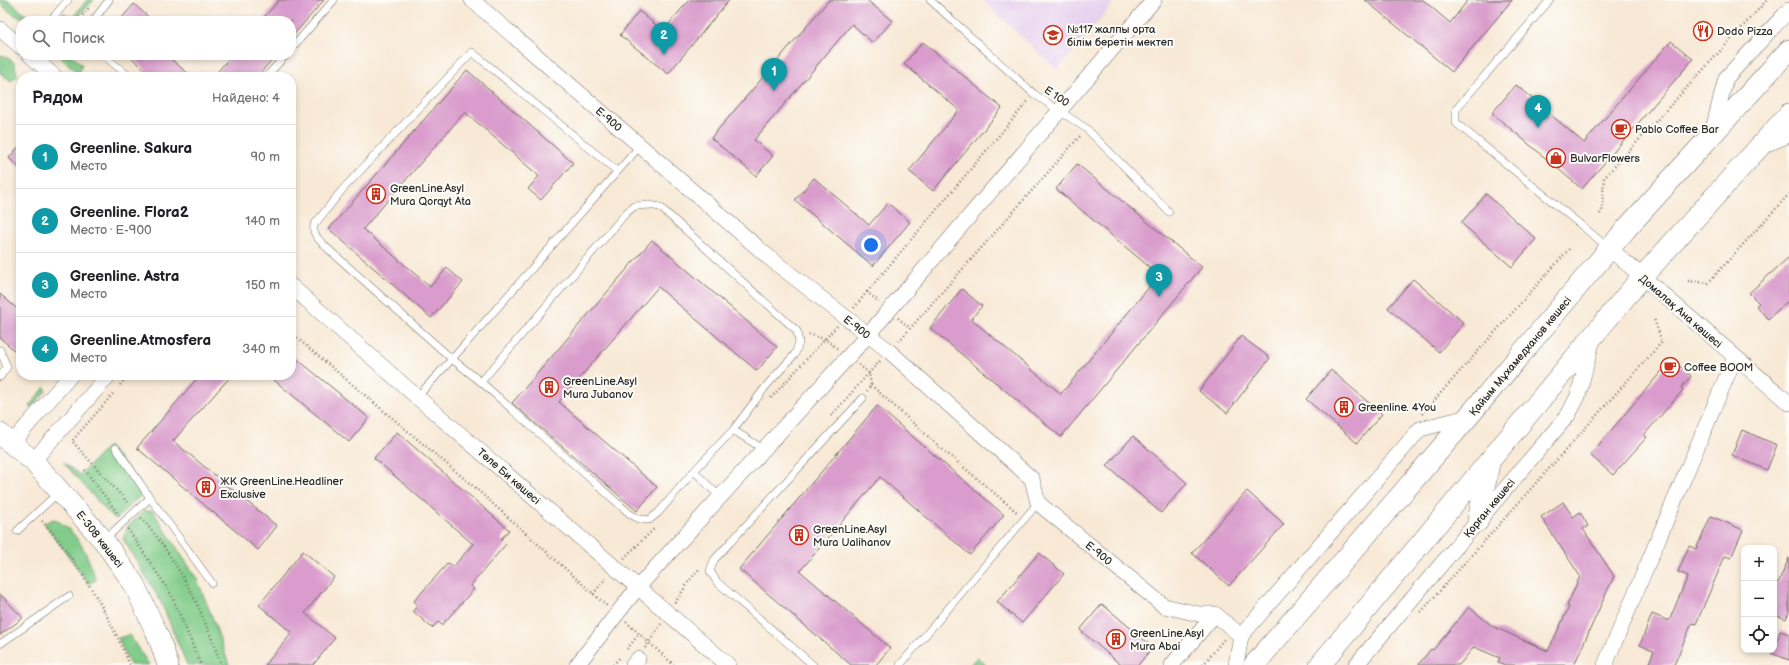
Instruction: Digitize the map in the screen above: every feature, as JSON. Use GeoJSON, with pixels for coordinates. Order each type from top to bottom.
{"type":"FeatureCollection","features":[{"type":"Feature","properties":{"kind":"main road","name":"Қайым Мұхамедханов көшесі"},"geometry":{"type":"LineString","coordinates":[[1254,665],[1468,418],[1626,229],[1789,50]]}},
{"type":"Feature","properties":{"kind":"main road"},"geometry":{"type":"LineString","coordinates":[[1320,665],[1642,277],[1789,114]]}},
{"type":"Feature","properties":{"kind":"main road","name":"Е-308 көшесі"},"geometry":{"type":"LineString","coordinates":[[6,439],[34,461],[61,490],[104,541],[134,584],[159,638],[168,665]]}},
{"type":"Feature","properties":{"kind":"main road"},"geometry":{"type":"LineString","coordinates":[[1478,521],[1489,461]]}},
{"type":"Feature","properties":{"kind":"street","name":"E-900"},"geometry":{"type":"LineString","coordinates":[[472,0],[772,260],[889,351],[1032,479],[1038,503],[1164,606],[1199,614],[1215,614]]}},
{"type":"Feature","properties":{"kind":"street"},"geometry":{"type":"LineString","coordinates":[[577,665],[618,615],[638,587],[868,335],[1058,110],[1154,0]]}},
{"type":"Feature","properties":{"kind":"street"},"geometry":{"type":"LineString","coordinates":[[1711,137],[1726,78],[1789,10]]}},
{"type":"Feature","properties":{"kind":"street"},"geometry":{"type":"LineString","coordinates":[[0,29],[16,43]]}},
{"type":"Feature","properties":{"kind":"street"},"geometry":{"type":"LineString","coordinates":[[36,60],[49,72]]}},
{"type":"Feature","properties":{"kind":"street"},"geometry":{"type":"LineString","coordinates":[[1759,147],[1789,135]]}},
{"type":"Feature","properties":{"kind":"street","name":"Домалақ Ана көшесі"},"geometry":{"type":"LineString","coordinates":[[1610,249],[1789,403]]}},
{"type":"Feature","properties":{"kind":"street","name":"Төле Би көшесі"},"geometry":{"type":"LineString","coordinates":[[296,290],[417,397],[728,665]]}},
{"type":"Feature","properties":{"kind":"street","name":"Қорған көшесі"},"geometry":{"type":"LineString","coordinates":[[1356,665],[1568,415],[1578,396],[1594,335]]}},
{"type":"Feature","properties":{"kind":"street"},"geometry":{"type":"LineString","coordinates":[[1605,665],[1735,357]]}},
{"type":"Feature","properties":{"kind":"street"},"geometry":{"type":"LineString","coordinates":[[6,439],[66,380]]}},
{"type":"Feature","properties":{"kind":"street"},"geometry":{"type":"LineString","coordinates":[[34,461],[105,380]]}},
{"type":"Feature","properties":{"kind":"street"},"geometry":{"type":"LineString","coordinates":[[1236,665],[1241,636],[1420,429],[1468,418]]}},
{"type":"Feature","properties":{"kind":"street"},"geometry":{"type":"LineString","coordinates":[[1172,665],[1215,614],[1241,636]]}},
{"type":"Feature","properties":{"kind":"lane"},"geometry":{"type":"LineString","coordinates":[[54,16],[68,0]]}},
{"type":"Feature","properties":{"kind":"lane"},"geometry":{"type":"LineString","coordinates":[[97,16],[108,0]]}},
{"type":"Feature","properties":{"kind":"lane"},"geometry":{"type":"LineString","coordinates":[[296,43],[334,0]]}},
{"type":"Feature","properties":{"kind":"lane","name":"E 100"},"geometry":{"type":"LineString","coordinates":[[930,0],[1034,94],[1087,129],[1169,212]]}},
{"type":"Feature","properties":{"kind":"lane"},"geometry":{"type":"LineString","coordinates":[[1550,0],[1456,110],[1456,123],[1610,249]]}},
{"type":"Feature","properties":{"kind":"lane"},"geometry":{"type":"LineString","coordinates":[[481,382],[627,212],[635,206],[660,207],[797,331],[799,343],[795,354],[767,385],[733,430],[694,471],[658,513],[649,520],[639,519],[630,514],[327,248],[313,231],[314,225],[343,189],[472,52],[617,171]]}},
{"type":"Feature","properties":{"kind":"lane"},"geometry":{"type":"LineString","coordinates":[[109,60],[124,72]]}},
{"type":"Feature","properties":{"kind":"lane"},"geometry":{"type":"LineString","coordinates":[[271,72],[281,60]]}},
{"type":"Feature","properties":{"kind":"lane"},"geometry":{"type":"LineString","coordinates":[[417,397],[640,146]]}},
{"type":"Feature","properties":{"kind":"lane"},"geometry":{"type":"LineString","coordinates":[[0,350],[7,367],[0,377]]}},
{"type":"Feature","properties":{"kind":"lane"},"geometry":{"type":"LineString","coordinates":[[813,665],[717,582],[710,571],[714,560],[863,398]]}},
{"type":"Feature","properties":{"kind":"lane"},"geometry":{"type":"LineString","coordinates":[[733,430],[763,449]]}},
{"type":"Feature","properties":{"kind":"lane"},"geometry":{"type":"LineString","coordinates":[[116,448],[150,498],[212,583]]}},
{"type":"Feature","properties":{"kind":"lane"},"geometry":{"type":"LineString","coordinates":[[694,471],[720,497]]}},
{"type":"Feature","properties":{"kind":"lane"},"geometry":{"type":"LineString","coordinates":[[17,531],[61,490]]}},
{"type":"Feature","properties":{"kind":"lane"},"geometry":{"type":"LineString","coordinates":[[104,541],[150,498]]}},
{"type":"Feature","properties":{"kind":"lane"},"geometry":{"type":"LineString","coordinates":[[900,665],[1038,503]]}},
{"type":"Feature","properties":{"kind":"lane"},"geometry":{"type":"LineString","coordinates":[[0,644],[69,596]]}},
{"type":"Feature","properties":{"kind":"path"},"geometry":{"type":"LineString","coordinates":[[1600,214],[1602,211],[1604,178],[1767,0]]}},
{"type":"Feature","properties":{"kind":"path"},"geometry":{"type":"LineString","coordinates":[[81,16],[91,5]]}},
{"type":"Feature","properties":{"kind":"path"},"geometry":{"type":"LineString","coordinates":[[867,292],[1034,94]]}},
{"type":"Feature","properties":{"kind":"path"},"geometry":{"type":"LineString","coordinates":[[889,351],[1087,129]]}},
{"type":"Feature","properties":{"kind":"path"},"geometry":{"type":"LineString","coordinates":[[1688,281],[1708,283],[1789,194]]}},
{"type":"Feature","properties":{"kind":"path"},"geometry":{"type":"LineString","coordinates":[[1416,618],[1662,342],[1654,319]]}},
{"type":"Feature","properties":{"kind":"path"},"geometry":{"type":"LineString","coordinates":[[296,337],[472,486],[674,665]]}},
{"type":"Feature","properties":{"kind":"path"},"geometry":{"type":"LineString","coordinates":[[871,385],[942,449],[1025,519]]}},
{"type":"Feature","properties":{"kind":"path"},"geometry":{"type":"LineString","coordinates":[[86,470],[124,522],[171,594],[200,665]]}},
{"type":"Feature","properties":{"kind":"path"},"geometry":{"type":"LineString","coordinates":[[36,513],[84,577],[115,629],[130,665]]}},
{"type":"Feature","properties":{"kind":"shaded area","name":"№117 жалпы орта білім беретін мектеп"},"geometry":{"type":"Polygon","coordinates":[[[982,0],[1116,0],[1057,70],[982,0]]]}},
{"type":"Feature","properties":{"kind":"green space"},"geometry":{"type":"Polygon","coordinates":[[[0,0],[8,0],[27,16],[16,16],[0,3],[0,0]]]}},
{"type":"Feature","properties":{"kind":"green space"},"geometry":{"type":"Polygon","coordinates":[[[87,0],[94,0],[79,16],[74,16],[87,0]]]}},
{"type":"Feature","properties":{"kind":"green space"},"geometry":{"type":"Polygon","coordinates":[[[63,13],[70,16],[60,16],[63,13]]]}},
{"type":"Feature","properties":{"kind":"green space"},"geometry":{"type":"Polygon","coordinates":[[[0,55],[5,56],[15,63],[16,77],[11,81],[0,73],[0,55]]]}},
{"type":"Feature","properties":{"kind":"green space"},"geometry":{"type":"Polygon","coordinates":[[[64,60],[76,60],[82,65],[80,72],[77,72],[64,60]]]}},
{"type":"Feature","properties":{"kind":"green space"},"geometry":{"type":"Polygon","coordinates":[[[45,387],[46,391],[31,408],[30,405],[45,387]]]}},
{"type":"Feature","properties":{"kind":"green space"},"geometry":{"type":"Polygon","coordinates":[[[108,446],[138,480],[142,494],[116,519],[111,516],[63,462],[80,475],[108,446]]]}},
{"type":"Feature","properties":{"kind":"green space"},"geometry":{"type":"Polygon","coordinates":[[[144,511],[153,511],[197,579],[229,665],[187,665],[161,602],[123,539],[127,527],[144,511]]]}},
{"type":"Feature","properties":{"kind":"green space"},"geometry":{"type":"Polygon","coordinates":[[[54,519],[63,524],[76,537],[89,561],[96,580],[88,584],[44,523],[54,519]]]}},
{"type":"Feature","properties":{"kind":"green space"},"geometry":{"type":"Polygon","coordinates":[[[129,635],[149,665],[130,665],[118,638],[129,635]]]}},
{"type":"Feature","properties":{"kind":"green space"},"geometry":{"type":"Polygon","coordinates":[[[977,657],[986,665],[970,665],[977,657]]]}},
{"type":"Feature","properties":{"kind":"building"},"geometry":{"type":"Polygon","coordinates":[[[279,0],[324,0],[296,32],[296,16],[265,16],[279,0]]]}},
{"type":"Feature","properties":{"kind":"building"},"geometry":{"type":"Polygon","coordinates":[[[689,0],[729,0],[668,74],[620,35],[639,11],[663,31],[689,0]]]}},
{"type":"Feature","properties":{"kind":"building"},"geometry":{"type":"Polygon","coordinates":[[[829,0],[867,0],[892,21],[873,43],[852,24],[754,140],[773,156],[756,176],[711,138],[829,0]]]}},
{"type":"Feature","properties":{"kind":"building"},"geometry":{"type":"Polygon","coordinates":[[[1365,0],[1423,0],[1450,23],[1468,0],[1512,0],[1452,72],[1365,0]]]}},
{"type":"Feature","properties":{"kind":"building"},"geometry":{"type":"Polygon","coordinates":[[[134,4],[147,16],[123,16],[134,4]]]}},
{"type":"Feature","properties":{"kind":"building"},"geometry":{"type":"Polygon","coordinates":[[[1671,41],[1693,59],[1582,189],[1492,113],[1516,85],[1584,143],[1671,41]]]}},
{"type":"Feature","properties":{"kind":"building"},"geometry":{"type":"Polygon","coordinates":[[[923,42],[1002,108],[933,191],[909,171],[959,110],[904,64],[923,42]]]}},
{"type":"Feature","properties":{"kind":"building"},"geometry":{"type":"Polygon","coordinates":[[[134,60],[172,60],[186,72],[148,72],[134,60]]]}},
{"type":"Feature","properties":{"kind":"building"},"geometry":{"type":"Polygon","coordinates":[[[228,60],[272,60],[261,72],[217,72],[228,60]]]}},
{"type":"Feature","properties":{"kind":"building","name":"GreenLine.Asyl Mura Qorqyt Ata"},"geometry":{"type":"Polygon","coordinates":[[[467,70],[573,163],[541,200],[528,189],[539,176],[465,112],[363,229],[430,287],[447,268],[463,282],[431,318],[329,229],[467,70]]]}},
{"type":"Feature","properties":{"kind":"building"},"geometry":{"type":"Polygon","coordinates":[[[16,150],[16,164],[9,158],[16,150]]]}},
{"type":"Feature","properties":{"kind":"building"},"geometry":{"type":"Polygon","coordinates":[[[1077,164],[1202,267],[1061,437],[930,328],[962,289],[982,306],[971,319],[1061,394],[1159,275],[1056,189],[1077,164]]]}},
{"type":"Feature","properties":{"kind":"building"},"geometry":{"type":"Polygon","coordinates":[[[814,178],[869,225],[888,203],[910,222],[873,266],[795,200],[814,178]]]}},
{"type":"Feature","properties":{"kind":"building"},"geometry":{"type":"Polygon","coordinates":[[[1486,194],[1536,239],[1512,267],[1461,223],[1486,194]]]}},
{"type":"Feature","properties":{"kind":"building","name":"GreenLine.Asyl Mura Jubanov"},"geometry":{"type":"Polygon","coordinates":[[[652,240],[777,347],[757,371],[658,287],[559,402],[657,487],[637,511],[512,403],[652,240]]]}},
{"type":"Feature","properties":{"kind":"building"},"geometry":{"type":"Polygon","coordinates":[[[1789,257],[1789,300],[1768,319],[1756,306],[1759,303],[1749,293],[1789,257]]]}},
{"type":"Feature","properties":{"kind":"building"},"geometry":{"type":"Polygon","coordinates":[[[1413,279],[1464,323],[1439,352],[1388,308],[1413,279]]]}},
{"type":"Feature","properties":{"kind":"building"},"geometry":{"type":"Polygon","coordinates":[[[0,294],[16,308],[16,352],[0,338],[0,294]]]}},
{"type":"Feature","properties":{"kind":"building"},"geometry":{"type":"Polygon","coordinates":[[[1241,336],[1270,358],[1227,413],[1199,391],[1241,336]]]}},
{"type":"Feature","properties":{"kind":"building"},"geometry":{"type":"Polygon","coordinates":[[[296,358],[369,418],[349,442],[274,380],[296,380],[296,358]]]}},
{"type":"Feature","properties":{"kind":"building"},"geometry":{"type":"Polygon","coordinates":[[[1672,359],[1691,376],[1681,388],[1683,390],[1644,435],[1647,437],[1613,475],[1590,455],[1672,359]]]}},
{"type":"Feature","properties":{"kind":"building","name":"Greenline. 4You"},"geometry":{"type":"Polygon","coordinates":[[[1331,370],[1382,414],[1357,443],[1306,399],[1331,370]]]}},
{"type":"Feature","properties":{"kind":"building","name":"ЖК GreenLine.Headliner Exclusive"},"geometry":{"type":"Polygon","coordinates":[[[196,380],[228,380],[173,441],[277,526],[258,550],[137,448],[196,380]]]}},
{"type":"Feature","properties":{"kind":"building","name":"GreenLine.Asyl Mura Ualihanov"},"geometry":{"type":"Polygon","coordinates":[[[877,406],[1004,515],[970,555],[880,477],[800,571],[890,648],[876,665],[851,665],[739,569],[877,406]]]}},
{"type":"Feature","properties":{"kind":"building"},"geometry":{"type":"Polygon","coordinates":[[[1742,430],[1777,445],[1767,470],[1732,455],[1742,430]]]}},
{"type":"Feature","properties":{"kind":"building"},"geometry":{"type":"Polygon","coordinates":[[[397,432],[509,530],[501,539],[506,544],[470,586],[474,589],[442,625],[438,622],[432,628],[413,611],[418,605],[414,601],[448,563],[453,567],[473,544],[374,458],[397,432]]]}},
{"type":"Feature","properties":{"kind":"building"},"geometry":{"type":"Polygon","coordinates":[[[1133,436],[1187,483],[1161,513],[1107,466],[1133,436]]]}},
{"type":"Feature","properties":{"kind":"building"},"geometry":{"type":"Polygon","coordinates":[[[1247,491],[1284,524],[1229,586],[1192,553],[1247,491]]]}},
{"type":"Feature","properties":{"kind":"building"},"geometry":{"type":"Polygon","coordinates":[[[1563,502],[1573,517],[1580,512],[1588,526],[1583,529],[1614,576],[1574,665],[1505,665],[1498,662],[1500,658],[1474,647],[1459,665],[1418,665],[1431,649],[1433,650],[1469,607],[1492,626],[1548,651],[1569,607],[1567,606],[1580,576],[1541,517],[1563,502]]]}},
{"type":"Feature","properties":{"kind":"building"},"geometry":{"type":"Polygon","coordinates":[[[1711,516],[1743,530],[1731,558],[1725,556],[1696,624],[1692,623],[1674,665],[1648,665],[1654,651],[1640,645],[1652,614],[1669,621],[1688,576],[1678,572],[1689,546],[1696,549],[1711,516]]]}},
{"type":"Feature","properties":{"kind":"building"},"geometry":{"type":"Polygon","coordinates":[[[303,551],[334,577],[305,613],[335,638],[313,665],[265,665],[292,633],[259,605],[303,551]]]}},
{"type":"Feature","properties":{"kind":"building"},"geometry":{"type":"Polygon","coordinates":[[[1039,553],[1064,574],[1022,623],[997,602],[1039,553]]]}},
{"type":"Feature","properties":{"kind":"building"},"geometry":{"type":"Polygon","coordinates":[[[1789,558],[1789,612],[1786,619],[1777,615],[1778,583],[1789,558]]]}},
{"type":"Feature","properties":{"kind":"building"},"geometry":{"type":"Polygon","coordinates":[[[0,594],[23,618],[0,635],[0,594]]]}},
{"type":"Feature","properties":{"kind":"building","name":"GreenLine.Asyl Mura Abai"},"geometry":{"type":"Polygon","coordinates":[[[1102,604],[1153,647],[1138,665],[1121,665],[1080,630],[1102,604]]]}},
{"type":"Feature","properties":{"kind":"building"},"geometry":{"type":"Polygon","coordinates":[[[1780,631],[1789,634],[1789,660],[1771,653],[1777,653],[1777,640],[1780,631]]]}},
{"type":"Feature","properties":{"kind":"place","name":"Dodo Pizza"},"geometry":{"type":"Point","coordinates":[1703,31]}},
{"type":"Feature","properties":{"kind":"place","name":"№117 жалпы орта білім беретін мектеп"},"geometry":{"type":"Point","coordinates":[1053,35]}},
{"type":"Feature","properties":{"kind":"place","name":"Greenline. Flora2"},"geometry":{"type":"Point","coordinates":[664,55]}},
{"type":"Feature","properties":{"kind":"place","name":"Greenline. Sakura"},"geometry":{"type":"Point","coordinates":[774,91]}},
{"type":"Feature","properties":{"kind":"place","name":"Greenline.Atmosfera"},"geometry":{"type":"Point","coordinates":[1538,128]}},
{"type":"Feature","properties":{"kind":"place","name":"Pablo Coffee Bar"},"geometry":{"type":"Point","coordinates":[1621,129]}},
{"type":"Feature","properties":{"kind":"place","name":"BulvarFlowers"},"geometry":{"type":"Point","coordinates":[1556,158]}},
{"type":"Feature","properties":{"kind":"place","name":"GreenLine.Asyl Mura Qorqyt Ata"},"geometry":{"type":"Point","coordinates":[376,194]}},
{"type":"Feature","properties":{"kind":"place","name":"Greenline. Astra"},"geometry":{"type":"Point","coordinates":[1159,297]}},
{"type":"Feature","properties":{"kind":"place","name":"Coffee BOOM"},"geometry":{"type":"Point","coordinates":[1670,367]}},
{"type":"Feature","properties":{"kind":"place","name":"GreenLine.Asyl Mura Jubanov"},"geometry":{"type":"Point","coordinates":[549,387]}},
{"type":"Feature","properties":{"kind":"place","name":"Greenline. 4You"},"geometry":{"type":"Point","coordinates":[1344,407]}},
{"type":"Feature","properties":{"kind":"place","name":"ЖК GreenLine.Headliner Exclusive"},"geometry":{"type":"Point","coordinates":[206,487]}},
{"type":"Feature","properties":{"kind":"place","name":"GreenLine.Asyl Mura Ualihanov"},"geometry":{"type":"Point","coordinates":[799,535]}},
{"type":"Feature","properties":{"kind":"place","name":"GreenLine.Asyl Mura Abai"},"geometry":{"type":"Point","coordinates":[1116,639]}}]}
